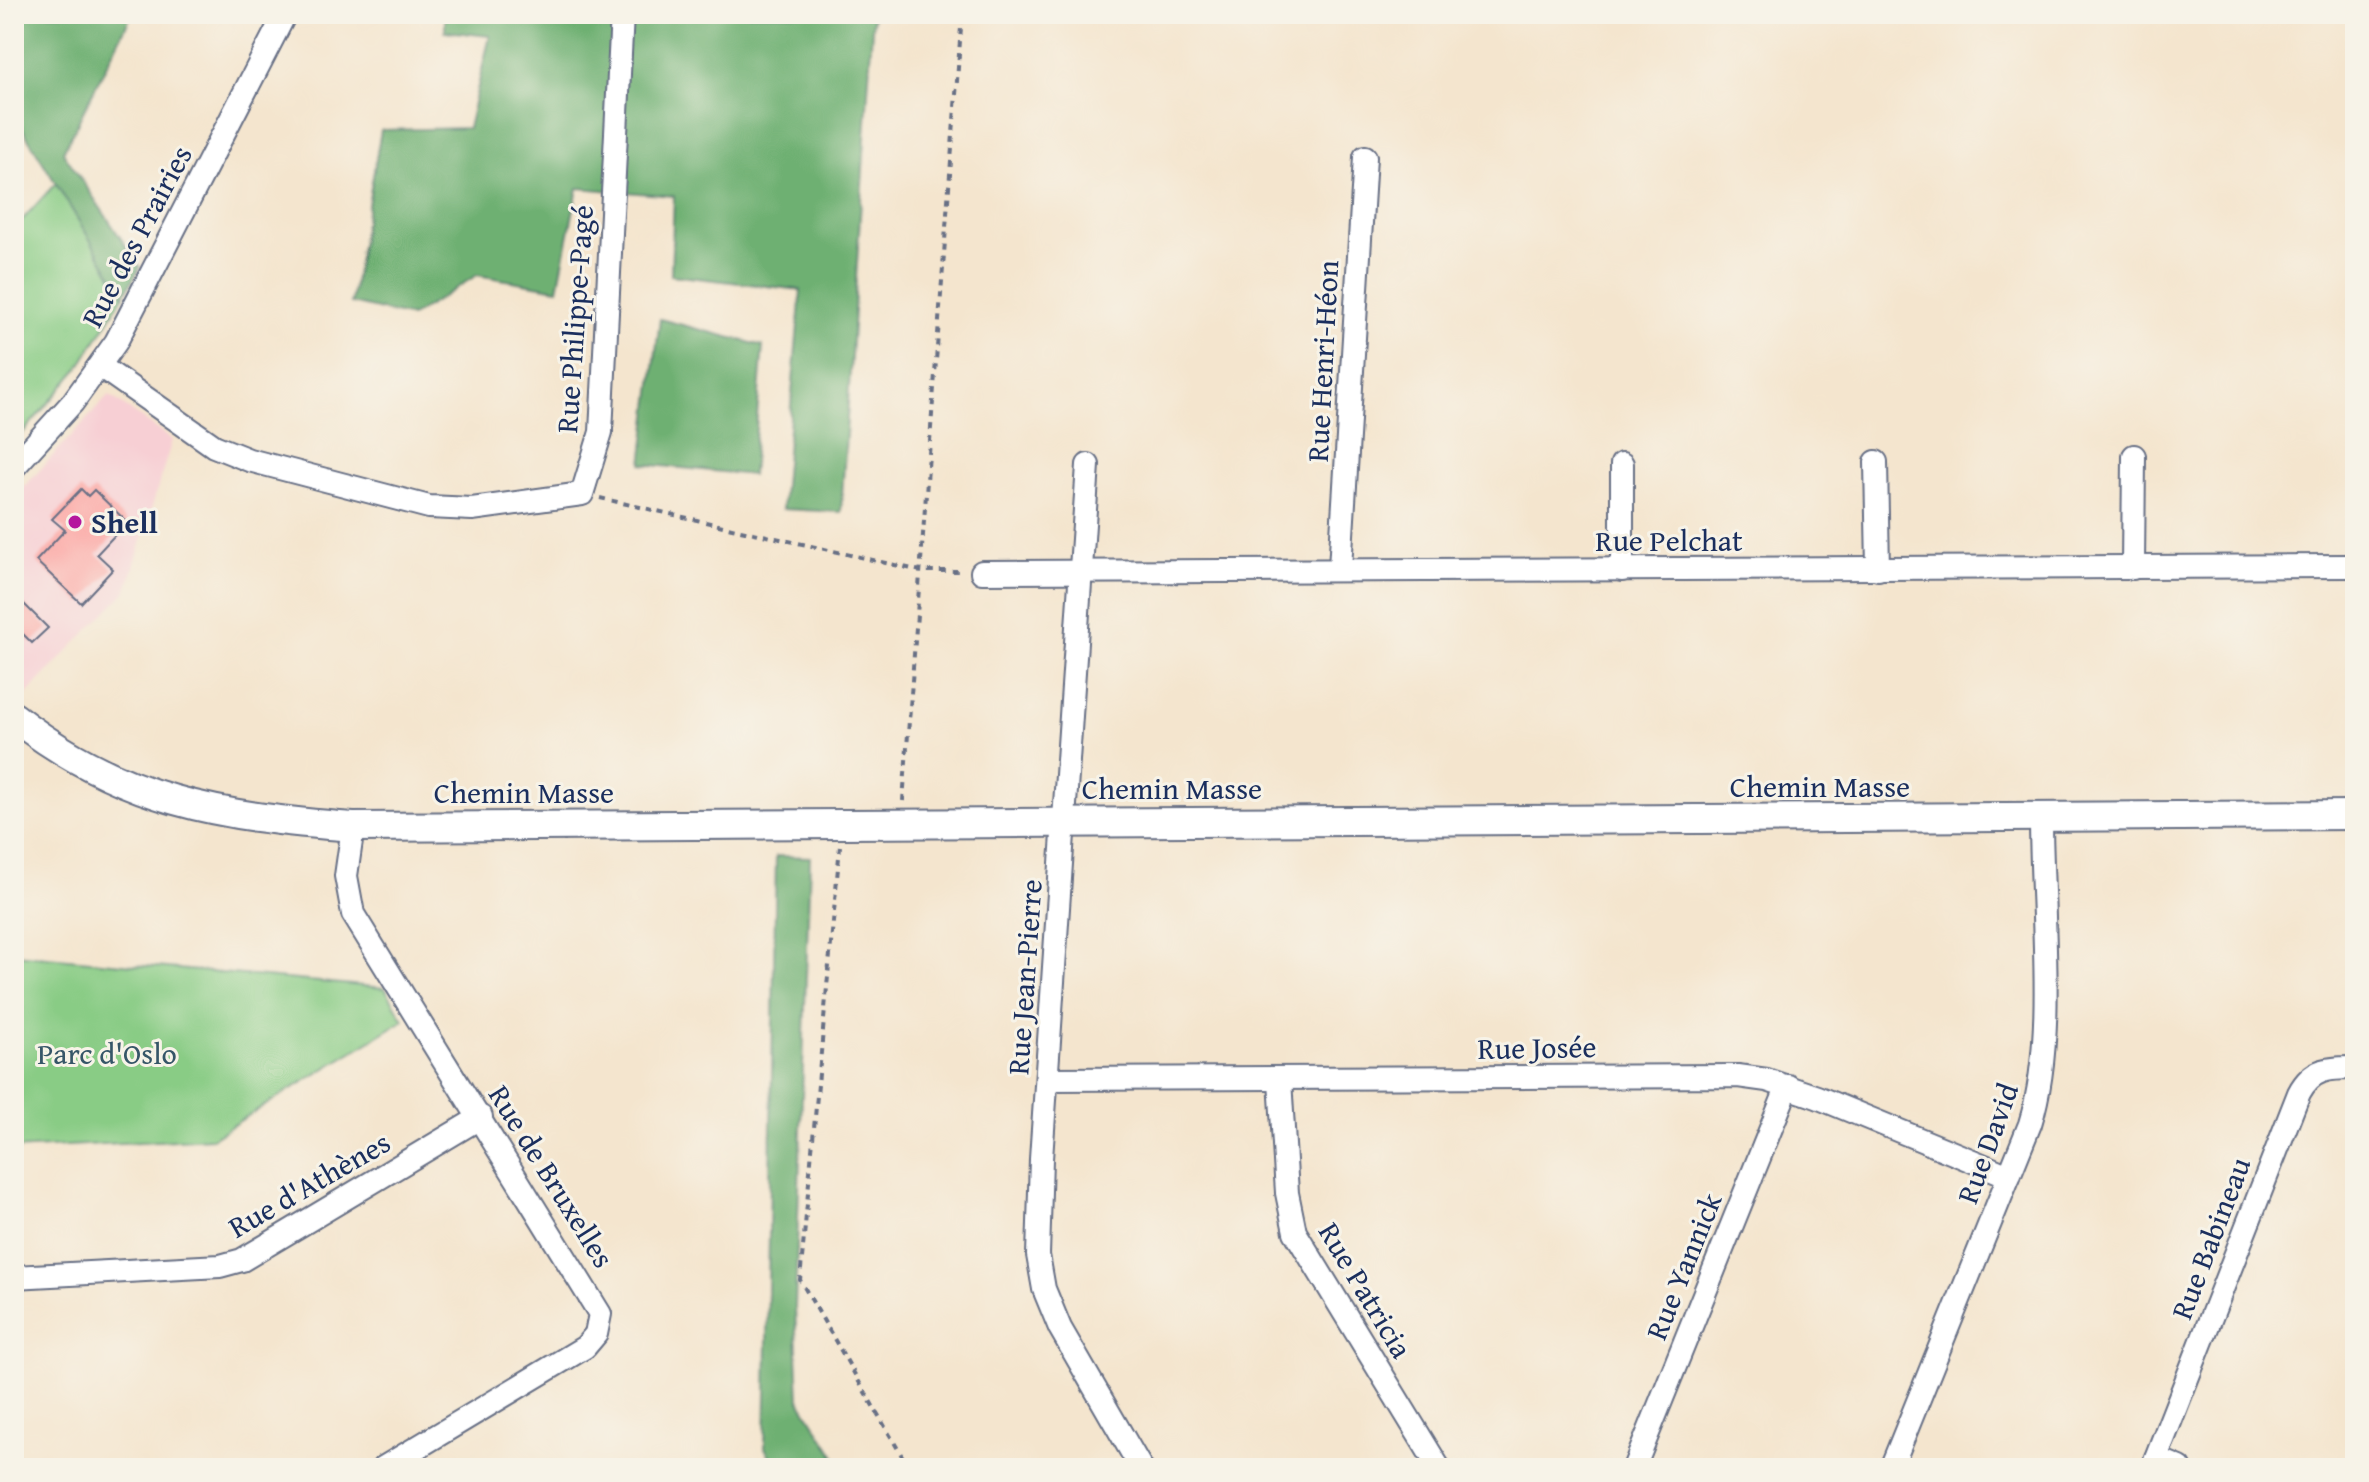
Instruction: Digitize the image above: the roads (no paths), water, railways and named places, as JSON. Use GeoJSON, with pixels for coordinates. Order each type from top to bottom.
{"type":"FeatureCollection","features":[{"type":"Feature","properties":{"kind":"street","name":"Rue des Prairies"},"geometry":{"type":"LineString","coordinates":[[14,467],[60,417],[100,366],[141,295],[285,14]]}},
{"type":"Feature","properties":{"kind":"street","name":"Rue Philippe-Pagé"},"geometry":{"type":"LineString","coordinates":[[100,366],[214,446],[249,460],[429,507],[472,509],[582,494],[601,432],[622,14]]}},
{"type":"Feature","properties":{"kind":"street","name":"Rue Henri-Héon"},"geometry":{"type":"LineString","coordinates":[[1340,568],[1365,157]]}},
{"type":"Feature","properties":{"kind":"street"},"geometry":{"type":"LineString","coordinates":[[2133,568],[2134,456]]}},
{"type":"Feature","properties":{"kind":"street"},"geometry":{"type":"LineString","coordinates":[[1876,462],[1878,569]]}},
{"type":"Feature","properties":{"kind":"street"},"geometry":{"type":"LineString","coordinates":[[1622,464],[1622,570]]}},
{"type":"Feature","properties":{"kind":"street","name":"Rue Jean-Pierre"},"geometry":{"type":"LineString","coordinates":[[1088,465],[1039,1186],[1041,1278],[1060,1328],[1141,1468]]}},
{"type":"Feature","properties":{"kind":"street","name":"Rue Pelchat"},"geometry":{"type":"LineString","coordinates":[[982,572],[1340,568],[1622,570],[2355,566]]}},
{"type":"Feature","properties":{"kind":"street","name":"Chemin Masse"},"geometry":{"type":"LineString","coordinates":[[14,717],[74,759],[121,782],[177,802],[257,819],[353,827],[2355,815]]}},
{"type":"Feature","properties":{"kind":"street","name":"Rue David"},"geometry":{"type":"LineString","coordinates":[[1891,1468],[2034,1112],[2044,1054],[2041,819]]}},
{"type":"Feature","properties":{"kind":"street","name":"Rue de Bruxelles"},"geometry":{"type":"LineString","coordinates":[[353,827],[346,876],[353,914],[598,1307],[598,1327],[585,1347],[383,1468]]}},
{"type":"Feature","properties":{"kind":"street","name":"Rue Babineau"},"geometry":{"type":"LineString","coordinates":[[2154,1463],[2299,1093],[2306,1080],[2317,1071],[2355,1068]]}},
{"type":"Feature","properties":{"kind":"street","name":"Rue Josée"},"geometry":{"type":"LineString","coordinates":[[1047,1079],[1280,1080],[1724,1074],[1788,1086],[2009,1176]]}},
{"type":"Feature","properties":{"kind":"street","name":"Rue Patricia"},"geometry":{"type":"LineString","coordinates":[[1280,1080],[1287,1193],[1295,1232],[1439,1468]]}},
{"type":"Feature","properties":{"kind":"street","name":"Rue Yannick"},"geometry":{"type":"LineString","coordinates":[[1634,1468],[1788,1086]]}},
{"type":"Feature","properties":{"kind":"street","name":"Rue d'Athènes"},"geometry":{"type":"LineString","coordinates":[[14,1277],[220,1266],[242,1260],[481,1117]]}},
{"type":"Feature","properties":{"kind":"street"},"geometry":{"type":"LineString","coordinates":[[2154,1463],[2180,1468]]}},
{"type":"Feature","properties":{"kind":"place","name":"Shell"},"geometry":{"type":"Point","coordinates":[75,522]}},
{"type":"Feature","properties":{"kind":"park label","name":"Parc d'Oslo"},"geometry":{"type":"Point","coordinates":[107,1053]}}]}
